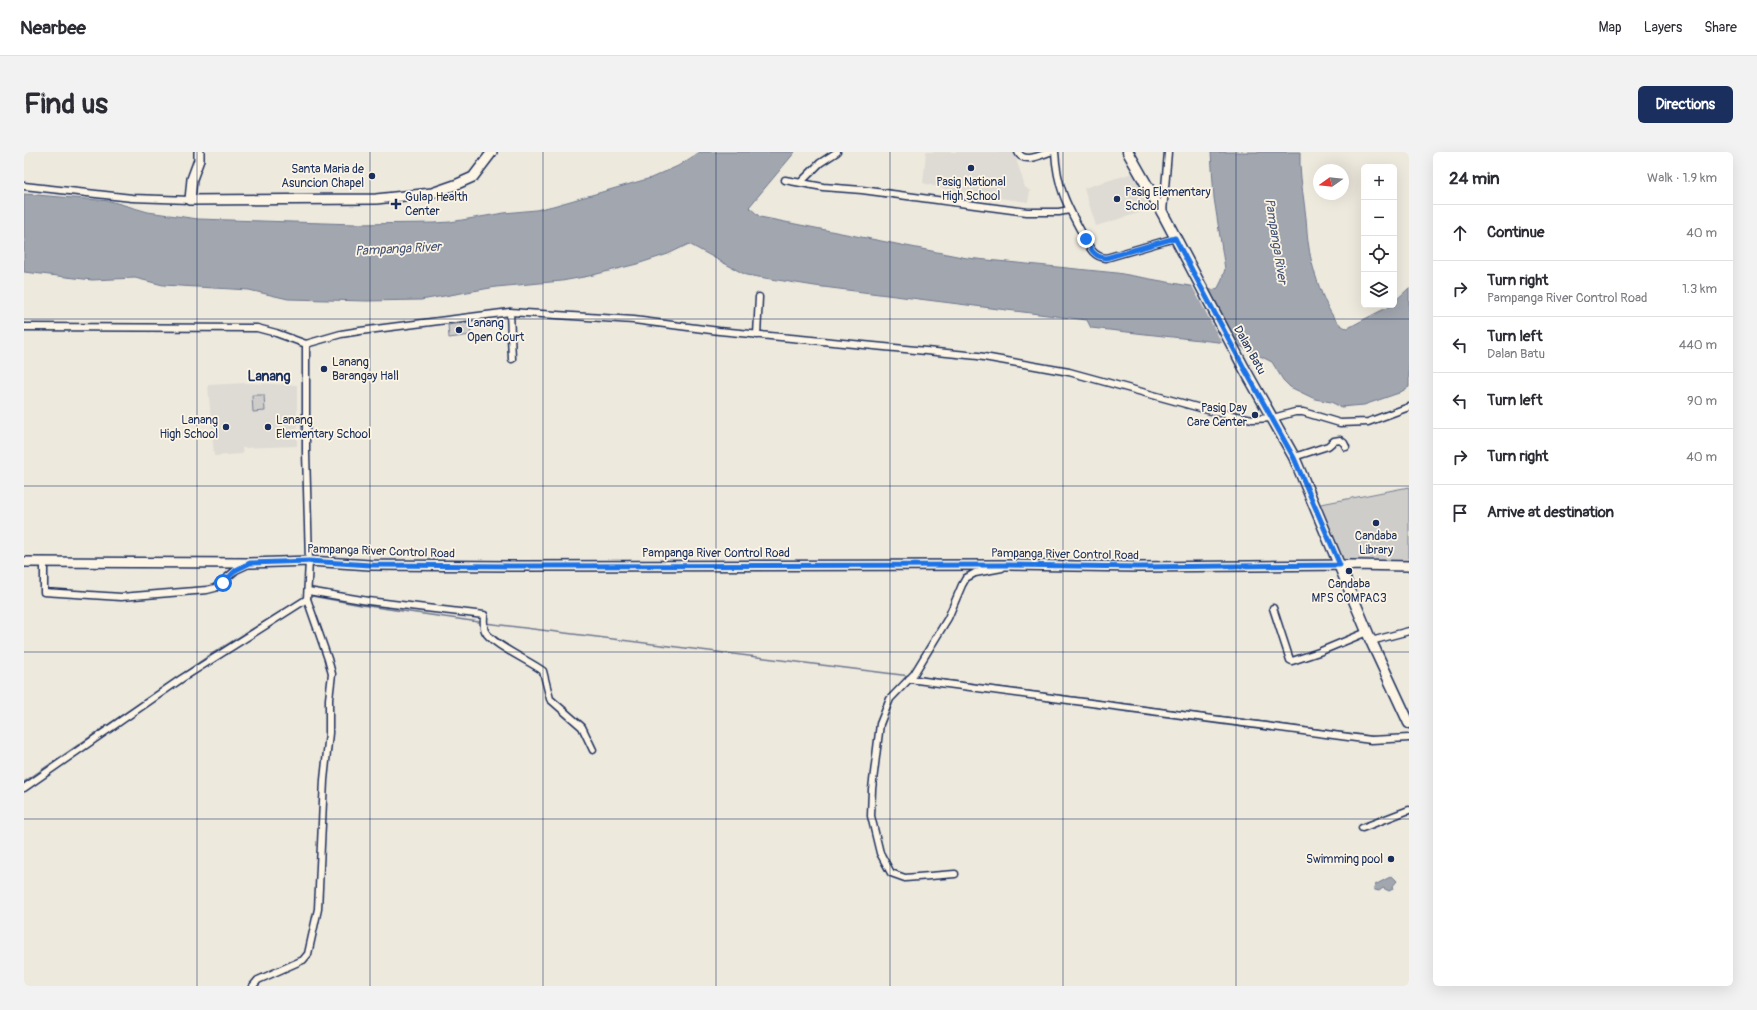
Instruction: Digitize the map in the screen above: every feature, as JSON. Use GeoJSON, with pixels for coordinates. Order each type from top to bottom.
{"type":"FeatureCollection","features":[{"type":"Feature","properties":{"kind":"main road"},"geometry":{"type":"LineString","coordinates":[[199,152],[199,160],[192,179],[190,200],[376,199],[432,193],[455,185],[473,176],[492,152]]}},
{"type":"Feature","properties":{"kind":"main road","name":"Dalan Batu"},"geometry":{"type":"LineString","coordinates":[[1128,152],[1163,214],[1191,270],[1294,458],[1369,636],[1409,723]]}},
{"type":"Feature","properties":{"kind":"main road","name":"Pampanga River Control Road"},"geometry":{"type":"LineString","coordinates":[[24,562],[250,563],[309,561],[370,565],[1010,565],[1146,567],[1340,565],[1409,566]]}},
{"type":"Feature","properties":{"kind":"street"},"geometry":{"type":"LineString","coordinates":[[800,182],[820,163],[837,152]]}},
{"type":"Feature","properties":{"kind":"street"},"geometry":{"type":"LineString","coordinates":[[1018,152],[1023,158],[1050,152]]}},
{"type":"Feature","properties":{"kind":"street"},"geometry":{"type":"LineString","coordinates":[[1055,152],[1060,186],[1068,210],[1092,252],[1099,257],[1106,258],[1175,238]]}},
{"type":"Feature","properties":{"kind":"street"},"geometry":{"type":"LineString","coordinates":[[1163,214],[1168,152]]}},
{"type":"Feature","properties":{"kind":"street"},"geometry":{"type":"LineString","coordinates":[[785,180],[823,187],[862,190],[1026,212],[1059,212],[1068,210]]}},
{"type":"Feature","properties":{"kind":"street"},"geometry":{"type":"LineString","coordinates":[[24,186],[132,198],[190,200]]}},
{"type":"Feature","properties":{"kind":"street"},"geometry":{"type":"LineString","coordinates":[[757,335],[759,297]]}},
{"type":"Feature","properties":{"kind":"street"},"geometry":{"type":"LineString","coordinates":[[510,312],[512,359]]}},
{"type":"Feature","properties":{"kind":"street"},"geometry":{"type":"LineString","coordinates":[[24,327],[257,328],[283,335],[306,344],[342,334],[360,331],[510,312],[634,320],[757,335],[978,356],[1069,372],[1215,412],[1253,419],[1273,418],[1295,412],[1303,412],[1340,423],[1368,422],[1409,408]]}},
{"type":"Feature","properties":{"kind":"street"},"geometry":{"type":"LineString","coordinates":[[253,986],[258,980],[303,960],[308,954],[318,909],[324,780],[329,733],[329,698],[332,674],[307,599],[309,561],[306,452],[306,344]]}},
{"type":"Feature","properties":{"kind":"street"},"geometry":{"type":"LineString","coordinates":[[1294,458],[1328,446],[1334,441],[1340,440],[1344,442],[1346,447]]}},
{"type":"Feature","properties":{"kind":"street"},"geometry":{"type":"LineString","coordinates":[[44,561],[44,592],[121,597],[207,590],[215,588],[236,570],[250,563]]}},
{"type":"Feature","properties":{"kind":"street"},"geometry":{"type":"LineString","coordinates":[[955,874],[905,878],[891,873],[880,853],[872,816],[872,789],[880,724],[890,700],[911,676],[948,618],[966,578],[975,573],[1010,565]]}},
{"type":"Feature","properties":{"kind":"street"},"geometry":{"type":"LineString","coordinates":[[308,591],[368,601],[484,615],[484,630],[487,634],[505,648],[543,671],[550,699],[582,727],[593,750]]}},
{"type":"Feature","properties":{"kind":"street"},"geometry":{"type":"LineString","coordinates":[[24,788],[181,680],[307,599]]}},
{"type":"Feature","properties":{"kind":"street"},"geometry":{"type":"LineString","coordinates":[[1273,608],[1290,660],[1369,636],[1409,631]]}},
{"type":"Feature","properties":{"kind":"street"},"geometry":{"type":"LineString","coordinates":[[911,676],[1371,740],[1409,738]]}},
{"type":"Feature","properties":{"kind":"street"},"geometry":{"type":"LineString","coordinates":[[1362,828],[1409,810]]}},
{"type":"Feature","properties":{"kind":"shaded area","name":"Pasig National High School"},"geometry":{"type":"Polygon","coordinates":[[[926,152],[1014,152],[1025,187],[1030,191],[1028,202],[955,192],[923,183],[926,152]]]}},
{"type":"Feature","properties":{"kind":"shaded area","name":"Pasig Elementary School"},"geometry":{"type":"Polygon","coordinates":[[[1133,173],[1152,209],[1096,226],[1084,188],[1133,173]]]}},
{"type":"Feature","properties":{"kind":"shaded area","name":"Lanang Open Court"},"geometry":{"type":"Polygon","coordinates":[[[470,322],[471,335],[449,338],[448,325],[470,322]]]}},
{"type":"Feature","properties":{"kind":"shaded area","name":"Lanang Elementary School"},"geometry":{"type":"Polygon","coordinates":[[[247,383],[297,385],[297,446],[242,448],[243,454],[214,456],[208,385],[247,383]]]}},
{"type":"Feature","properties":{"kind":"shaded area"},"geometry":{"type":"Polygon","coordinates":[[[252,395],[264,395],[265,411],[253,412],[252,395]]]}},
{"type":"Feature","properties":{"kind":"shaded area"},"geometry":{"type":"Polygon","coordinates":[[[1409,487],[1409,561],[1341,563],[1316,505],[1409,487]]]}},
{"type":"Feature","properties":{"kind":"water","name":"Pampanga River"},"geometry":{"type":"Polygon","coordinates":[[[700,152],[795,152],[749,207],[760,217],[967,258],[1117,273],[1212,290],[1218,288],[1225,269],[1214,198],[1211,152],[1300,152],[1301,178],[1310,256],[1322,294],[1334,318],[1341,325],[1348,328],[1387,308],[1397,308],[1397,299],[1409,288],[1409,387],[1399,393],[1364,405],[1341,407],[1331,402],[1315,399],[1290,387],[1283,380],[1272,362],[1236,344],[1091,328],[1087,320],[815,286],[746,275],[689,244],[668,254],[637,264],[589,276],[562,281],[496,287],[421,300],[367,301],[288,299],[249,290],[163,285],[135,278],[92,280],[24,272],[24,194],[110,201],[148,212],[198,219],[355,224],[434,223],[536,210],[651,178],[678,166],[700,152]]]}},
{"type":"Feature","properties":{"kind":"water"},"geometry":{"type":"Polygon","coordinates":[[[1392,876],[1397,881],[1392,887],[1393,889],[1389,891],[1383,888],[1379,891],[1375,890],[1375,885],[1392,876]]]}},
{"type":"Feature","properties":{"kind":"pier"},"geometry":{"type":"Polygon","coordinates":[[[1191,284],[1209,288],[1241,349],[1235,346],[1223,345],[1191,284]]]}},
{"type":"Feature","properties":{"kind":"waterway"},"geometry":{"type":"LineString","coordinates":[[312,596],[361,605],[479,622]]}},
{"type":"Feature","properties":{"kind":"waterway"},"geometry":{"type":"LineString","coordinates":[[24,782],[207,657],[301,599]]}},
{"type":"Feature","properties":{"kind":"waterway"},"geometry":{"type":"LineString","coordinates":[[485,623],[910,676]]}},
{"type":"Feature","properties":{"kind":"waterway"},"geometry":{"type":"LineString","coordinates":[[914,676],[1378,737]]}},
{"type":"Feature","properties":{"kind":"place","name":"Pasig National High School"},"geometry":{"type":"Point","coordinates":[971,168]}},
{"type":"Feature","properties":{"kind":"place","name":"Santa Maria de Asuncion Chapel"},"geometry":{"type":"Point","coordinates":[372,176]}},
{"type":"Feature","properties":{"kind":"place","name":"Pasig Elementary School"},"geometry":{"type":"Point","coordinates":[1117,199]}},
{"type":"Feature","properties":{"kind":"place","name":"Gulap Health Center"},"geometry":{"type":"Point","coordinates":[396,204]}},
{"type":"Feature","properties":{"kind":"place","name":"Lanang Open Court"},"geometry":{"type":"Point","coordinates":[459,330]}},
{"type":"Feature","properties":{"kind":"place","name":"Lanang Barangay Hall"},"geometry":{"type":"Point","coordinates":[324,369]}},
{"type":"Feature","properties":{"kind":"place","name":"Pasig Day Care Center"},"geometry":{"type":"Point","coordinates":[1255,415]}},
{"type":"Feature","properties":{"kind":"place","name":"Lanang High School"},"geometry":{"type":"Point","coordinates":[226,427]}},
{"type":"Feature","properties":{"kind":"place","name":"Lanang Elementary School"},"geometry":{"type":"Point","coordinates":[268,427]}},
{"type":"Feature","properties":{"kind":"place","name":"Candaba Library"},"geometry":{"type":"Point","coordinates":[1376,523]}},
{"type":"Feature","properties":{"kind":"place","name":"Candaba MPS COMPAC3"},"geometry":{"type":"Point","coordinates":[1349,571]}},
{"type":"Feature","properties":{"kind":"place","name":"Swimming pool"},"geometry":{"type":"Point","coordinates":[1391,859]}},
{"type":"Feature","properties":{"kind":"district","name":"Lanang"},"geometry":{"type":"Point","coordinates":[269,376]}},
{"type":"Feature","properties":{"kind":"route"},"geometry":{"type":"LineString","coordinates":[[223,583],[233,572],[250,563],[309,561],[370,565],[516,566],[1010,565],[1138,567],[1340,565],[1294,458],[1175,238],[1143,246],[1106,258],[1099,257],[1092,252],[1086,239]]}}]}
